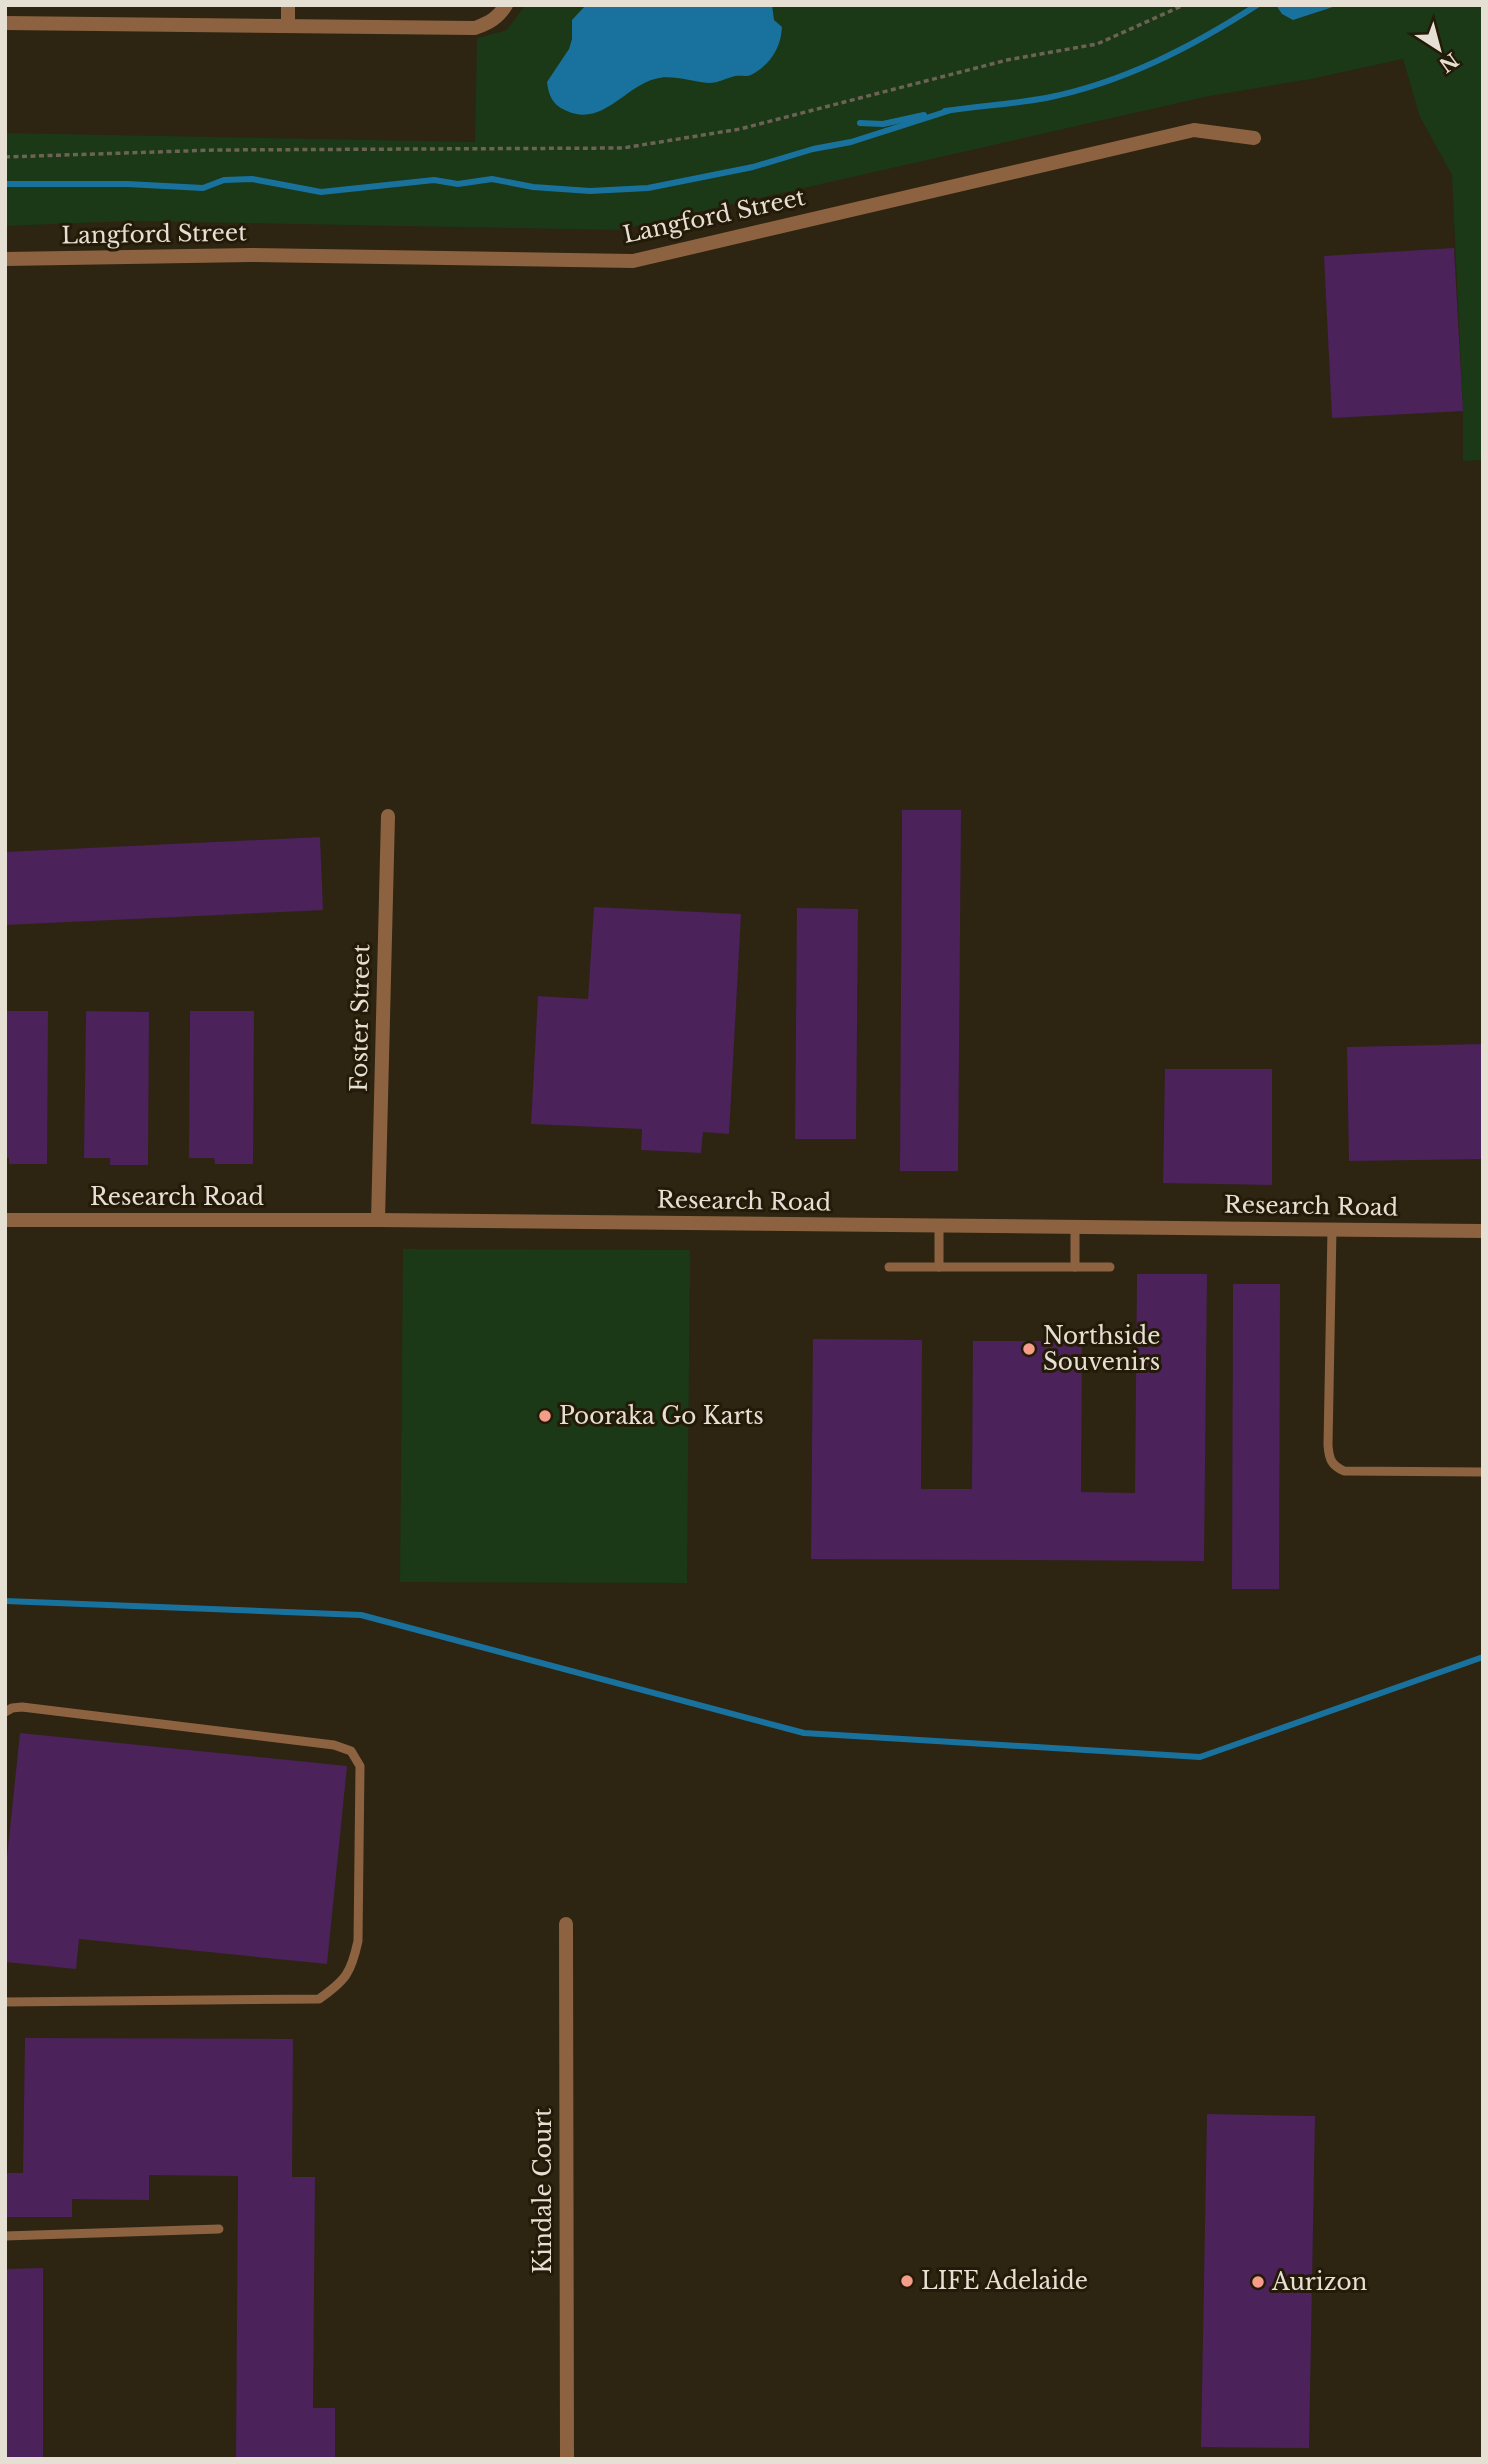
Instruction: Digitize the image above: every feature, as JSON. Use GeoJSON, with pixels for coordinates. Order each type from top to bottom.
{"type":"FeatureCollection","features":[{"type":"Feature","properties":{"kind":"street"},"geometry":{"type":"LineString","coordinates":[[288,5],[288,25]]}},
{"type":"Feature","properties":{"kind":"street"},"geometry":{"type":"LineString","coordinates":[[5,23],[475,28],[489,23],[503,10]]}},
{"type":"Feature","properties":{"kind":"street","name":"Langford Street"},"geometry":{"type":"LineString","coordinates":[[5,260],[251,255],[633,261],[1194,130],[1254,138]]}},
{"type":"Feature","properties":{"kind":"street","name":"Foster Street"},"geometry":{"type":"LineString","coordinates":[[378,1220],[388,817]]}},
{"type":"Feature","properties":{"kind":"street","name":"Research Road"},"geometry":{"type":"LineString","coordinates":[[5,1220],[378,1220],[1483,1231]]}},
{"type":"Feature","properties":{"kind":"street","name":"Kindale Court"},"geometry":{"type":"LineString","coordinates":[[566,1924],[567,2459]]}},
{"type":"Feature","properties":{"kind":"lane"},"geometry":{"type":"LineString","coordinates":[[939,1226],[939,1267]]}},
{"type":"Feature","properties":{"kind":"lane"},"geometry":{"type":"LineString","coordinates":[[1075,1227],[1075,1267]]}},
{"type":"Feature","properties":{"kind":"lane"},"geometry":{"type":"LineString","coordinates":[[1332,1229],[1328,1446],[1332,1464],[1344,1471],[1483,1472]]}},
{"type":"Feature","properties":{"kind":"lane"},"geometry":{"type":"LineString","coordinates":[[889,1267],[1110,1267]]}},
{"type":"Feature","properties":{"kind":"lane"},"geometry":{"type":"LineString","coordinates":[[5,1712],[12,1707],[22,1707],[334,1745],[351,1751],[360,1766],[358,1941],[352,1968],[338,1986],[319,1999],[5,2002]]}},
{"type":"Feature","properties":{"kind":"lane"},"geometry":{"type":"LineString","coordinates":[[5,2236],[219,2229]]}},
{"type":"Feature","properties":{"kind":"path"},"geometry":{"type":"LineString","coordinates":[[5,157],[215,150],[623,148],[740,129],[1007,60],[1097,44],[1184,5]]}},
{"type":"Feature","properties":{"kind":"green space"},"geometry":{"type":"Polygon","coordinates":[[[525,5],[1483,5],[1483,460],[1463,461],[1452,175],[1420,117],[1403,59],[1311,79],[1209,96],[619,230],[131,221],[5,226],[5,133],[475,142],[477,38],[507,30],[525,5]]]}},
{"type":"Feature","properties":{"kind":"green space","name":"Pooraka Go Karts"},"geometry":{"type":"Polygon","coordinates":[[[403,1249],[690,1250],[687,1583],[400,1582],[403,1249]]]}},
{"type":"Feature","properties":{"kind":"water"},"geometry":{"type":"Polygon","coordinates":[[[586,5],[772,5],[774,20],[782,27],[781,35],[777,49],[769,61],[751,75],[709,83],[675,78],[655,79],[644,83],[603,110],[580,115],[562,109],[555,103],[547,82],[569,49],[572,20],[586,5]]]}},
{"type":"Feature","properties":{"kind":"water"},"geometry":{"type":"Polygon","coordinates":[[[1276,5],[1339,5],[1293,20],[1282,14],[1276,5]]]}},
{"type":"Feature","properties":{"kind":"building"},"geometry":{"type":"Polygon","coordinates":[[[1454,248],[1463,411],[1332,418],[1324,256],[1454,248]]]}},
{"type":"Feature","properties":{"kind":"building"},"geometry":{"type":"Polygon","coordinates":[[[902,810],[961,810],[958,1171],[900,1171],[902,810]]]}},
{"type":"Feature","properties":{"kind":"building"},"geometry":{"type":"Polygon","coordinates":[[[320,837],[323,910],[5,925],[5,852],[320,837]]]}},
{"type":"Feature","properties":{"kind":"building"},"geometry":{"type":"Polygon","coordinates":[[[594,907],[741,914],[729,1134],[703,1132],[701,1153],[641,1150],[642,1129],[531,1124],[538,996],[588,999],[594,907]]]}},
{"type":"Feature","properties":{"kind":"building"},"geometry":{"type":"Polygon","coordinates":[[[797,908],[858,909],[856,1139],[795,1139],[797,908]]]}},
{"type":"Feature","properties":{"kind":"building"},"geometry":{"type":"Polygon","coordinates":[[[5,1011],[48,1011],[47,1164],[9,1164],[9,1158],[5,1158],[5,1011]]]}},
{"type":"Feature","properties":{"kind":"building"},"geometry":{"type":"Polygon","coordinates":[[[86,1011],[149,1012],[148,1165],[110,1165],[110,1158],[84,1158],[86,1011]]]}},
{"type":"Feature","properties":{"kind":"building"},"geometry":{"type":"Polygon","coordinates":[[[190,1011],[254,1011],[253,1164],[215,1164],[214,1158],[189,1158],[190,1011]]]}},
{"type":"Feature","properties":{"kind":"building"},"geometry":{"type":"Polygon","coordinates":[[[1483,1044],[1483,1159],[1349,1161],[1347,1047],[1483,1044]]]}},
{"type":"Feature","properties":{"kind":"building"},"geometry":{"type":"Polygon","coordinates":[[[1165,1069],[1272,1069],[1272,1185],[1163,1183],[1165,1069]]]}},
{"type":"Feature","properties":{"kind":"building"},"geometry":{"type":"Polygon","coordinates":[[[1137,1274],[1207,1274],[1204,1561],[811,1559],[813,1339],[922,1340],[921,1489],[972,1489],[973,1341],[1082,1341],[1081,1492],[1135,1493],[1137,1274]]]}},
{"type":"Feature","properties":{"kind":"building"},"geometry":{"type":"Polygon","coordinates":[[[1233,1284],[1280,1284],[1279,1589],[1232,1589],[1233,1284]]]}},
{"type":"Feature","properties":{"kind":"building"},"geometry":{"type":"Polygon","coordinates":[[[20,1733],[347,1766],[327,1964],[79,1939],[76,1969],[5,1962],[5,1876],[20,1733]]]}},
{"type":"Feature","properties":{"kind":"building"},"geometry":{"type":"Polygon","coordinates":[[[25,2038],[293,2039],[292,2177],[315,2177],[313,2408],[335,2408],[335,2459],[236,2459],[238,2176],[149,2175],[149,2200],[72,2199],[72,2217],[5,2217],[5,2173],[23,2173],[25,2038]]]}},
{"type":"Feature","properties":{"kind":"building","name":"Aurizon"},"geometry":{"type":"Polygon","coordinates":[[[1207,2114],[1315,2116],[1309,2448],[1201,2447],[1207,2114]]]}},
{"type":"Feature","properties":{"kind":"building"},"geometry":{"type":"Polygon","coordinates":[[[43,2268],[43,2459],[5,2459],[5,2269],[43,2268]]]}},
{"type":"Feature","properties":{"kind":"waterway"},"geometry":{"type":"LineString","coordinates":[[945,111],[1046,98],[1102,83],[1182,49],[1257,5]]}},
{"type":"Feature","properties":{"kind":"waterway"},"geometry":{"type":"LineString","coordinates":[[5,184],[127,184],[203,188],[224,180],[252,179],[321,192],[434,180],[458,184],[492,179],[533,187],[590,191],[648,188],[753,167],[813,149],[851,142],[948,111]]}},
{"type":"Feature","properties":{"kind":"waterway"},"geometry":{"type":"LineString","coordinates":[[860,123],[883,124],[924,115]]}},
{"type":"Feature","properties":{"kind":"waterway"},"geometry":{"type":"LineString","coordinates":[[5,1601],[361,1615],[804,1733],[1200,1757],[1483,1657]]}},
{"type":"Feature","properties":{"kind":"place","name":"Northside Souvenirs"},"geometry":{"type":"Point","coordinates":[1029,1349]}},
{"type":"Feature","properties":{"kind":"place","name":"Pooraka Go Karts"},"geometry":{"type":"Point","coordinates":[545,1416]}},
{"type":"Feature","properties":{"kind":"place","name":"LIFE Adelaide"},"geometry":{"type":"Point","coordinates":[907,2281]}},
{"type":"Feature","properties":{"kind":"place","name":"Aurizon"},"geometry":{"type":"Point","coordinates":[1258,2282]}}]}
